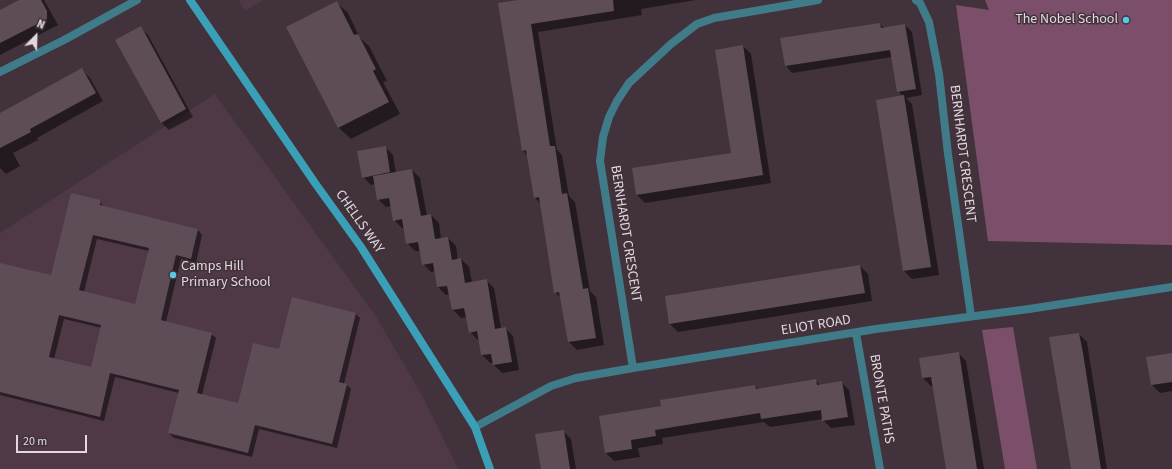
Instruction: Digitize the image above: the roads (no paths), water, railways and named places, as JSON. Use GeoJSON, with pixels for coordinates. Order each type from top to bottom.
{"type":"FeatureCollection","features":[{"type":"Feature","properties":{"kind":"street"},"geometry":{"type":"LineString","coordinates":[[0,72],[64,40],[137,0]]}},
{"type":"Feature","properties":{"kind":"street","name":"CHELLS WAY"},"geometry":{"type":"LineString","coordinates":[[190,0],[315,183],[361,247],[475,427],[490,469]]}},
{"type":"Feature","properties":{"kind":"street","name":"BERNHARDT CRESCENT"},"geometry":{"type":"LineString","coordinates":[[634,368],[600,161],[603,137],[609,117],[617,101],[629,83],[671,44],[697,24],[714,18],[818,0]]}},
{"type":"Feature","properties":{"kind":"street","name":"BERNHARDT CRESCENT"},"geometry":{"type":"LineString","coordinates":[[916,0],[920,3],[929,22],[939,74],[948,154],[972,316]]}},
{"type":"Feature","properties":{"kind":"street","name":"ELIOT ROAD"},"geometry":{"type":"LineString","coordinates":[[475,427],[551,386],[576,378],[856,333],[1172,287]]}},
{"type":"Feature","properties":{"kind":"street","name":"BRONTE PATHS"},"geometry":{"type":"LineString","coordinates":[[856,333],[880,469]]}},
{"type":"Feature","properties":{"kind":"place","name":"The Nobel School"},"geometry":{"type":"Point","coordinates":[1126,20]}},
{"type":"Feature","properties":{"kind":"place","name":"Camps Hill Primary School"},"geometry":{"type":"Point","coordinates":[173,275]}}]}
